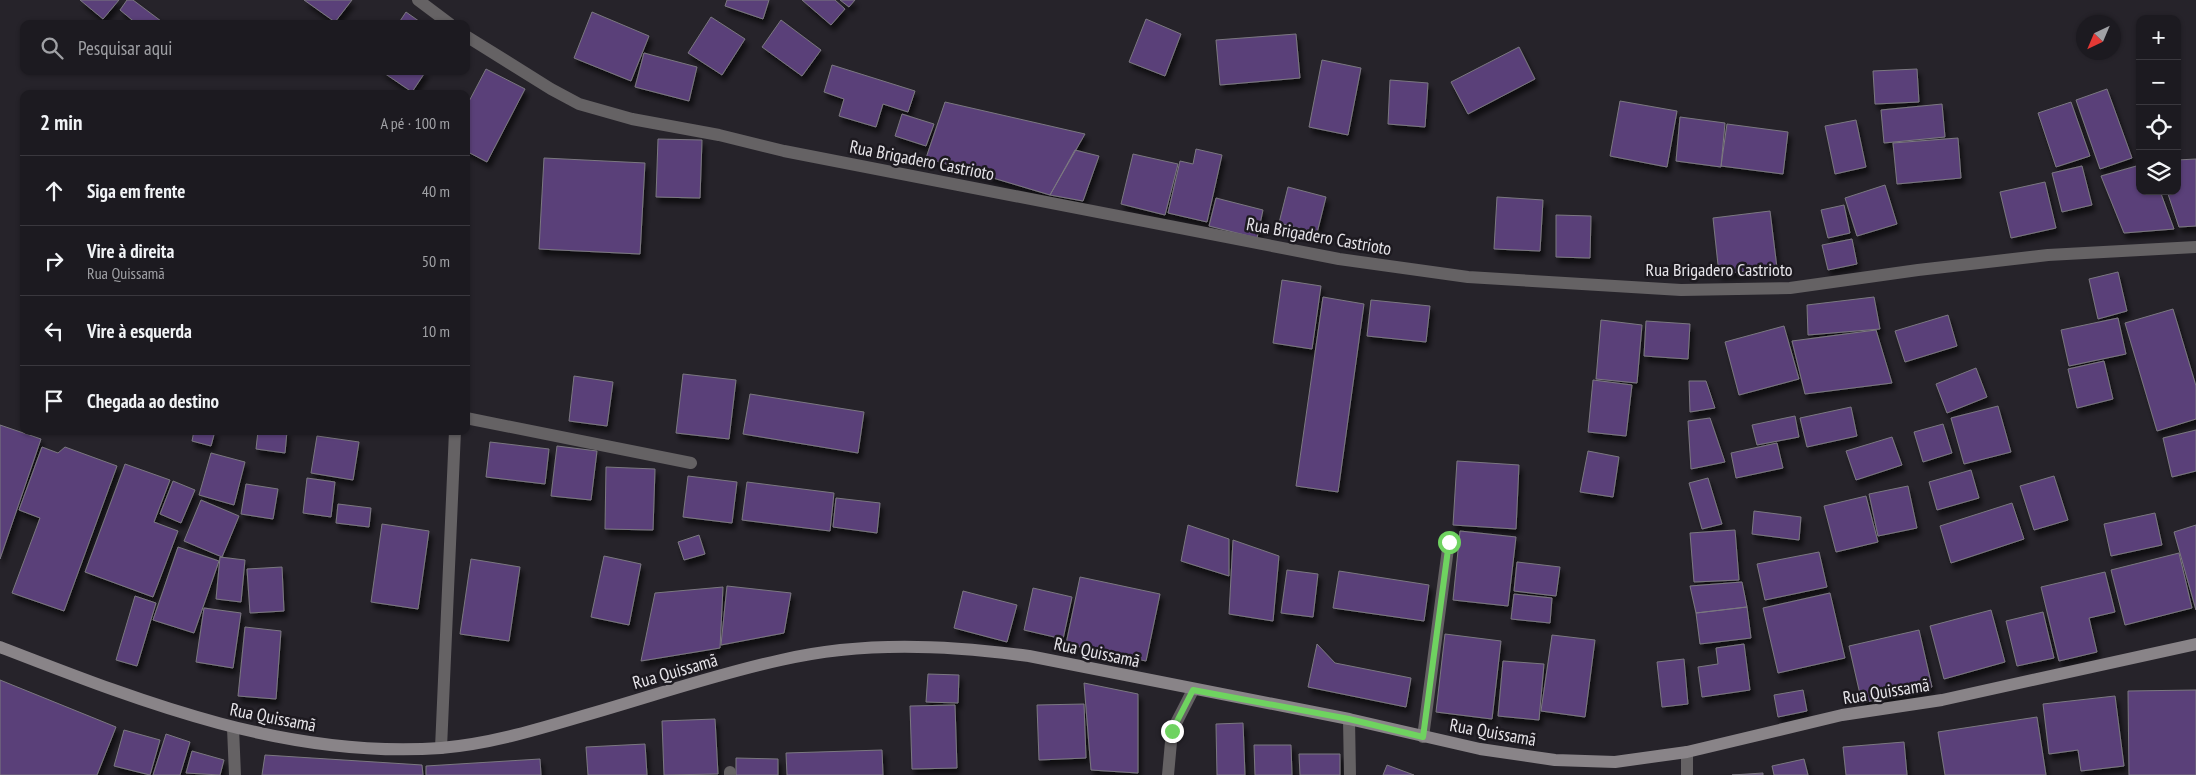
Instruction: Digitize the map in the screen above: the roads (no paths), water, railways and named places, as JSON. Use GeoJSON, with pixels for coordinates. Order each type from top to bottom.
{"type":"FeatureCollection","features":[{"type":"Feature","properties":{"kind":"street"},"geometry":{"type":"LineString","coordinates":[[418,0],[445,20]]}},
{"type":"Feature","properties":{"kind":"street","name":"Rua Brigadero Castrioto"},"geometry":{"type":"LineString","coordinates":[[470,38],[551,89],[579,104],[632,119],[720,135],[803,155],[1339,259],[1468,277],[1681,290],[1790,288],[1918,270],[2048,255],[2196,247]]}},
{"type":"Feature","properties":{"kind":"street"},"geometry":{"type":"LineString","coordinates":[[470,419],[691,463]]}},
{"type":"Feature","properties":{"kind":"street"},"geometry":{"type":"LineString","coordinates":[[442,748],[455,435]]}},
{"type":"Feature","properties":{"kind":"street"},"geometry":{"type":"LineString","coordinates":[[1423,737],[1449,542]]}},
{"type":"Feature","properties":{"kind":"street","name":"Rua Quissamã"},"geometry":{"type":"LineString","coordinates":[[0,647],[107,689],[233,728],[282,739],[336,746],[442,748],[491,741],[533,731],[780,660],[826,651],[873,646],[924,646],[976,649],[1075,665],[1193,690],[1349,719],[1480,749],[1555,760],[1615,762],[1687,752],[1842,715],[1942,700],[2196,644]]}},
{"type":"Feature","properties":{"kind":"street"},"geometry":{"type":"LineString","coordinates":[[1168,775],[1172,731],[1193,690]]}},
{"type":"Feature","properties":{"kind":"street"},"geometry":{"type":"LineString","coordinates":[[1349,719],[1350,775]]}},
{"type":"Feature","properties":{"kind":"street"},"geometry":{"type":"LineString","coordinates":[[233,728],[235,775]]}},
{"type":"Feature","properties":{"kind":"street"},"geometry":{"type":"LineString","coordinates":[[1687,752],[1687,775]]}}]}
